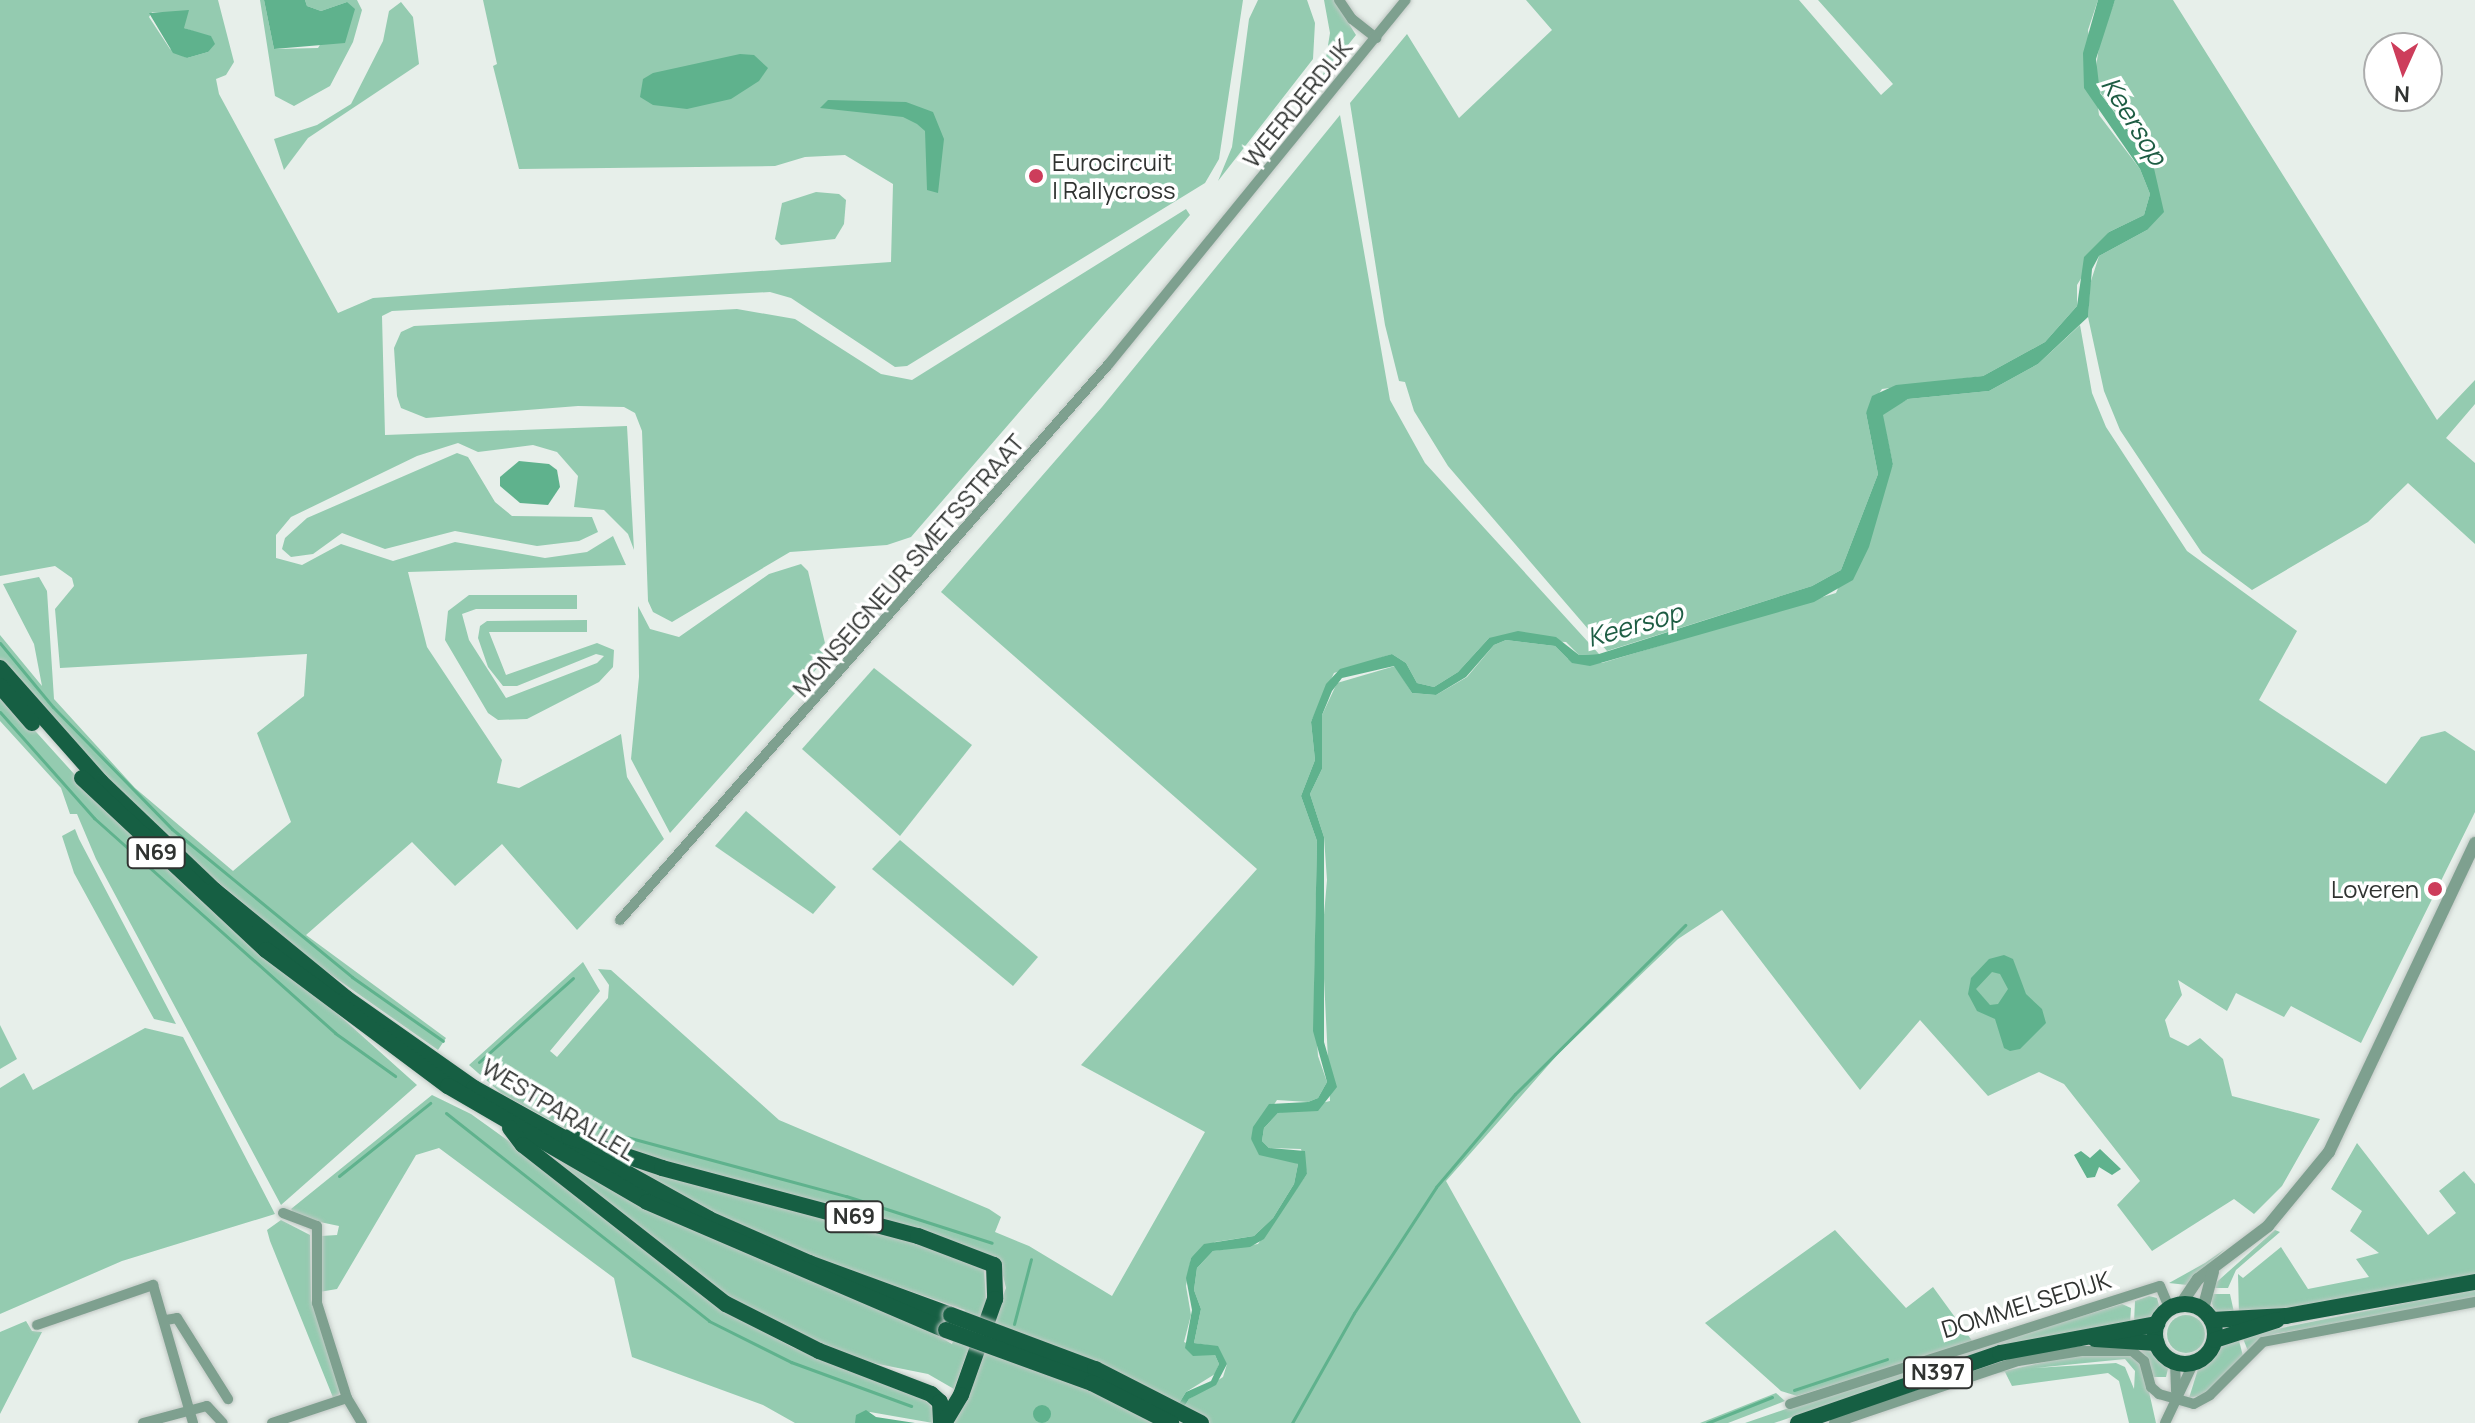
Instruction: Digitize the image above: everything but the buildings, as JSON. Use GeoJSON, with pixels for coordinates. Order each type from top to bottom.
{"type":"FeatureCollection","features":[{"type":"Feature","properties":{"kind":"main road","name":"WESTPARALLEL"},"geometry":{"type":"LineString","coordinates":[[0,668],[101,782],[214,890],[312,972],[504,1120],[703,1230],[949,1322],[1109,1374],[1201,1423]]}},
{"type":"Feature","properties":{"kind":"main road","name":"WESTPARALLEL"},"geometry":{"type":"LineString","coordinates":[[0,686],[96,793],[204,897],[329,1001],[443,1075],[709,1219],[1092,1383],[1171,1423]]}},
{"type":"Feature","properties":{"kind":"main road","name":"N69"},"geometry":{"type":"LineString","coordinates":[[504,1120],[523,1145],[726,1304],[819,1351],[931,1394],[940,1402],[943,1423]]}},
{"type":"Feature","properties":{"kind":"main road","name":"N69"},"geometry":{"type":"LineString","coordinates":[[548,1133],[861,1219],[994,1265],[995,1299],[961,1395],[943,1423]]}},
{"type":"Feature","properties":{"kind":"main road"},"geometry":{"type":"LineString","coordinates":[[2286,1316],[2207,1315],[2176,1306],[2157,1324],[2157,1343],[2175,1361],[2194,1362],[2208,1353],[2215,1340],[2286,1316],[2475,1282]]}},
{"type":"Feature","properties":{"kind":"main road"},"geometry":{"type":"LineString","coordinates":[[2207,1315],[2215,1340]]}},
{"type":"Feature","properties":{"kind":"main road","name":"DOMMELSEDIJK"},"geometry":{"type":"LineString","coordinates":[[1798,1423],[1966,1363],[2157,1324]]}},
{"type":"Feature","properties":{"kind":"main road","name":"DOMMELSEDIJK"},"geometry":{"type":"LineString","coordinates":[[2082,1337],[2157,1343]]}},
{"type":"Feature","properties":{"kind":"street"},"geometry":{"type":"LineString","coordinates":[[1339,0],[1352,19],[1376,38]]}},
{"type":"Feature","properties":{"kind":"street","name":"WEERDERDIJK"},"geometry":{"type":"LineString","coordinates":[[1220,231],[1406,0]]}},
{"type":"Feature","properties":{"kind":"street","name":"MONSEIGNEUR SMETSSTRAAT"},"geometry":{"type":"LineString","coordinates":[[620,920],[879,630],[1220,231]]}},
{"type":"Feature","properties":{"kind":"street"},"geometry":{"type":"LineString","coordinates":[[2176,1306],[2191,1286],[2268,1226],[2329,1152],[2475,843]]}},
{"type":"Feature","properties":{"kind":"street"},"geometry":{"type":"LineString","coordinates":[[283,1213],[317,1226],[313,1283],[347,1398],[362,1423]]}},
{"type":"Feature","properties":{"kind":"street"},"geometry":{"type":"LineString","coordinates":[[2207,1315],[2213,1271]]}},
{"type":"Feature","properties":{"kind":"street"},"geometry":{"type":"LineString","coordinates":[[37,1325],[153,1285],[166,1320],[193,1423]]}},
{"type":"Feature","properties":{"kind":"street","name":"DOMMELSEDIJK"},"geometry":{"type":"LineString","coordinates":[[1790,1404],[2160,1286],[2176,1306]]}},
{"type":"Feature","properties":{"kind":"street"},"geometry":{"type":"LineString","coordinates":[[1834,1423],[2004,1365],[2081,1351],[2132,1351],[2144,1361],[2151,1387],[2200,1401],[2263,1342],[2475,1302]]}},
{"type":"Feature","properties":{"kind":"street"},"geometry":{"type":"LineString","coordinates":[[166,1320],[177,1318],[228,1399]]}},
{"type":"Feature","properties":{"kind":"street"},"geometry":{"type":"LineString","coordinates":[[2174,1395],[2175,1361]]}},
{"type":"Feature","properties":{"kind":"street"},"geometry":{"type":"LineString","coordinates":[[2165,1423],[2174,1395],[2194,1362]]}},
{"type":"Feature","properties":{"kind":"street"},"geometry":{"type":"LineString","coordinates":[[272,1423],[347,1398]]}},
{"type":"Feature","properties":{"kind":"street"},"geometry":{"type":"LineString","coordinates":[[143,1423],[210,1406],[223,1423]]}},
{"type":"Feature","properties":{"kind":"shaded area"},"geometry":{"type":"Polygon","coordinates":[[[0,0],[218,0],[234,62],[226,75],[216,79],[219,94],[338,313],[373,298],[891,262],[893,184],[845,155],[805,157],[775,166],[519,169],[493,66],[497,64],[483,0],[1243,0],[1219,159],[1205,183],[907,366],[895,367],[791,298],[770,292],[392,311],[382,316],[385,435],[627,426],[634,550],[628,534],[604,510],[574,507],[578,476],[557,452],[533,445],[478,452],[458,443],[417,456],[291,517],[276,535],[276,558],[302,565],[341,544],[393,561],[455,542],[545,558],[587,552],[613,536],[626,565],[408,572],[427,647],[502,760],[497,783],[519,788],[621,734],[627,777],[664,839],[577,930],[502,844],[455,886],[412,842],[306,935],[446,1038],[438,1050],[320,967],[143,820],[0,664],[0,635],[42,686],[34,644],[3,584],[39,577],[47,591],[54,699],[135,788],[233,871],[291,822],[257,733],[304,696],[307,654],[60,668],[55,609],[74,586],[72,578],[55,566],[0,576],[0,0]],[[152,12],[149,17],[170,49],[187,58],[208,52],[212,38],[184,28],[177,13],[152,12]]]}},
{"type":"Feature","properties":{"kind":"shaded area"},"geometry":{"type":"Polygon","coordinates":[[[260,0],[264,0],[274,49],[318,48],[347,2],[321,11],[307,6],[305,0],[357,0],[362,10],[353,42],[330,86],[294,106],[275,96],[260,0]]]}},
{"type":"Feature","properties":{"kind":"shaded area"},"geometry":{"type":"Polygon","coordinates":[[[264,0],[305,0],[307,6],[321,11],[347,2],[355,9],[345,43],[274,49],[264,0]]]}},
{"type":"Feature","properties":{"kind":"shaded area"},"geometry":{"type":"Polygon","coordinates":[[[1258,0],[1307,0],[1315,23],[1313,59],[1218,181],[1232,147],[1249,19],[1258,0]]]}},
{"type":"Feature","properties":{"kind":"shaded area"},"geometry":{"type":"Polygon","coordinates":[[[1324,0],[1334,0],[1356,35],[1323,76],[1330,33],[1324,0]]]}},
{"type":"Feature","properties":{"kind":"shaded area"},"geometry":{"type":"Polygon","coordinates":[[[1526,0],[1799,0],[1881,95],[1893,84],[1818,0],[2098,0],[2088,30],[2099,115],[2140,169],[2150,194],[2144,215],[2109,232],[2077,285],[2077,306],[2045,342],[1983,376],[1882,389],[1866,413],[1878,474],[1841,570],[1812,586],[1607,651],[1448,466],[1414,411],[1405,382],[1399,381],[1385,325],[1350,103],[1407,34],[1459,118],[1552,30],[1526,0]]]}},
{"type":"Feature","properties":{"kind":"shaded area"},"geometry":{"type":"Polygon","coordinates":[[[2098,0],[2115,0],[2096,59],[2100,93],[2153,164],[2164,212],[2147,230],[2099,256],[2092,269],[2088,317],[2038,364],[1989,391],[1908,399],[1883,415],[1893,464],[1869,547],[1853,580],[1814,602],[1590,666],[1572,663],[1555,646],[1506,640],[1494,645],[1466,677],[1436,695],[1412,693],[1394,666],[1342,678],[1332,691],[1322,715],[1322,769],[1310,794],[1324,837],[1324,1042],[1337,1087],[1318,1111],[1278,1113],[1264,1128],[1262,1141],[1269,1148],[1305,1151],[1307,1174],[1264,1239],[1250,1247],[1213,1251],[1197,1268],[1194,1290],[1201,1309],[1194,1343],[1218,1346],[1227,1364],[1216,1385],[1189,1399],[1174,1423],[1167,1423],[1186,1392],[1211,1381],[1219,1364],[1215,1355],[1193,1356],[1185,1348],[1192,1310],[1186,1278],[1191,1258],[1204,1244],[1254,1236],[1273,1218],[1294,1184],[1298,1164],[1259,1155],[1251,1139],[1253,1127],[1269,1104],[1308,1102],[1318,1098],[1327,1082],[1313,1031],[1317,841],[1301,796],[1315,760],[1311,722],[1326,684],[1340,669],[1392,654],[1406,663],[1417,683],[1434,687],[1458,672],[1489,638],[1518,631],[1556,637],[1579,655],[1599,654],[1812,586],[1841,570],[1878,474],[1866,413],[1872,396],[1896,385],[1983,376],[2045,342],[2077,306],[2084,257],[2109,232],[2144,215],[2150,194],[2140,169],[2084,88],[2083,53],[2098,0]]]}},
{"type":"Feature","properties":{"kind":"shaded area"},"geometry":{"type":"Polygon","coordinates":[[[2115,0],[2173,0],[2437,420],[2475,380],[2475,404],[2446,438],[2475,463],[2475,544],[2408,483],[2368,522],[2252,590],[2202,553],[2120,430],[2104,391],[2088,317],[2090,284],[2099,256],[2147,230],[2153,164],[2100,92],[2095,74],[2100,40],[2115,0]]]}},
{"type":"Feature","properties":{"kind":"shaded area"},"geometry":{"type":"Polygon","coordinates":[[[401,2],[413,17],[419,64],[308,138],[284,170],[274,139],[317,125],[351,104],[383,41],[389,11],[401,2]]]}},
{"type":"Feature","properties":{"kind":"shaded area"},"geometry":{"type":"Polygon","coordinates":[[[189,10],[184,28],[211,36],[215,44],[208,52],[187,58],[173,53],[149,13],[189,10]]]}},
{"type":"Feature","properties":{"kind":"shaded area"},"geometry":{"type":"Polygon","coordinates":[[[740,54],[754,55],[768,68],[759,81],[731,99],[687,109],[653,105],[640,97],[643,79],[653,73],[740,54]]]}},
{"type":"Feature","properties":{"kind":"shaded area"},"geometry":{"type":"Polygon","coordinates":[[[828,100],[906,102],[933,112],[944,139],[938,193],[927,190],[925,131],[917,124],[903,117],[820,108],[828,100]]]}},
{"type":"Feature","properties":{"kind":"shaded area"},"geometry":{"type":"Polygon","coordinates":[[[1340,115],[1390,400],[1425,463],[1599,654],[1579,655],[1566,642],[1489,638],[1458,672],[1434,687],[1417,683],[1406,663],[1392,654],[1334,673],[1311,722],[1315,760],[1301,796],[1317,841],[1314,1000],[1318,1056],[1327,1082],[1318,1098],[1308,1102],[1277,1100],[1251,1139],[1298,1164],[1294,1184],[1273,1218],[1254,1236],[1215,1242],[1191,1258],[1186,1286],[1191,1315],[1184,1342],[1215,1355],[1219,1364],[1215,1374],[1186,1392],[1167,1423],[954,1423],[1006,1288],[1000,1263],[572,1132],[502,1094],[469,1065],[583,962],[600,991],[550,1051],[557,1057],[608,998],[609,985],[598,969],[611,970],[779,1120],[989,1209],[1001,1217],[995,1232],[1029,1246],[1112,1296],[1205,1132],[1081,1065],[1257,869],[941,592],[1102,407],[1340,115]]]}},
{"type":"Feature","properties":{"kind":"shaded area"},"geometry":{"type":"Polygon","coordinates":[[[816,192],[839,194],[846,200],[844,224],[835,239],[781,245],[775,239],[782,203],[816,192]]]}},
{"type":"Feature","properties":{"kind":"shaded area"},"geometry":{"type":"Polygon","coordinates":[[[1186,209],[1190,215],[911,537],[887,545],[790,552],[672,622],[653,612],[648,601],[642,431],[635,413],[624,407],[578,406],[426,418],[401,408],[397,396],[394,348],[401,332],[414,326],[737,309],[795,319],[881,374],[912,380],[1186,209]]]}},
{"type":"Feature","properties":{"kind":"shaded area"},"geometry":{"type":"Polygon","coordinates":[[[2080,325],[2092,393],[2106,427],[2187,551],[2297,631],[2259,700],[2386,784],[2421,737],[2445,731],[2475,751],[2475,812],[2361,1043],[2291,1006],[2284,1017],[2236,993],[2227,1011],[2178,980],[2182,995],[2165,1020],[2170,1037],[2188,1046],[2200,1038],[2223,1059],[2232,1096],[2320,1119],[2282,1186],[2254,1214],[2234,1199],[2152,1251],[2117,1205],[2140,1181],[2064,1084],[2039,1072],[1988,1096],[1920,1020],[1860,1090],[1722,910],[1678,939],[1559,1053],[1446,1181],[1581,1423],[1174,1423],[1189,1399],[1223,1377],[1227,1364],[1207,1345],[1194,1343],[1201,1309],[1194,1290],[1197,1268],[1213,1251],[1258,1244],[1307,1174],[1301,1149],[1269,1148],[1262,1141],[1264,1128],[1278,1113],[1330,1101],[1322,938],[1327,880],[1324,837],[1310,794],[1322,769],[1322,715],[1337,683],[1395,666],[1412,693],[1436,695],[1467,677],[1494,645],[1506,640],[1555,646],[1568,659],[1602,663],[1836,593],[1893,464],[1882,415],[1908,399],[1989,391],[2038,364],[2080,325]]]}},
{"type":"Feature","properties":{"kind":"shaded area"},"geometry":{"type":"Polygon","coordinates":[[[457,453],[468,457],[495,502],[512,516],[592,517],[598,532],[579,541],[537,546],[455,531],[385,549],[342,533],[313,554],[291,557],[282,549],[285,538],[307,518],[457,453]]]}},
{"type":"Feature","properties":{"kind":"shaded area"},"geometry":{"type":"Polygon","coordinates":[[[519,461],[549,464],[557,470],[560,487],[548,505],[520,503],[500,486],[500,477],[519,461]]]}},
{"type":"Feature","properties":{"kind":"shaded area"},"geometry":{"type":"Polygon","coordinates":[[[801,564],[808,571],[828,656],[670,833],[631,759],[639,677],[638,606],[650,629],[679,637],[769,574],[801,564]]]}},
{"type":"Feature","properties":{"kind":"shaded area"},"geometry":{"type":"Polygon","coordinates":[[[469,595],[577,595],[577,609],[476,609],[462,614],[469,640],[506,698],[597,663],[604,656],[596,654],[517,686],[503,686],[488,667],[478,638],[480,626],[487,621],[587,620],[587,632],[489,632],[506,675],[597,643],[614,650],[613,667],[599,682],[527,719],[498,720],[488,713],[445,640],[448,611],[469,595]]]}},
{"type":"Feature","properties":{"kind":"shaded area"},"geometry":{"type":"Polygon","coordinates":[[[874,668],[972,745],[900,836],[802,749],[874,668]]]}},
{"type":"Feature","properties":{"kind":"shaded area"},"geometry":{"type":"Polygon","coordinates":[[[0,692],[94,796],[417,1085],[281,1205],[96,859],[77,814],[70,814],[61,788],[0,721],[0,692]]]}},
{"type":"Feature","properties":{"kind":"shaded area"},"geometry":{"type":"Polygon","coordinates":[[[746,811],[836,887],[813,914],[715,846],[746,811]]]}},
{"type":"Feature","properties":{"kind":"shaded area"},"geometry":{"type":"Polygon","coordinates":[[[75,829],[176,1024],[154,1019],[74,873],[62,836],[75,829]]]}},
{"type":"Feature","properties":{"kind":"shaded area"},"geometry":{"type":"Polygon","coordinates":[[[900,840],[1038,957],[1013,986],[872,869],[900,840]]]}},
{"type":"Feature","properties":{"kind":"shaded area"},"geometry":{"type":"Polygon","coordinates":[[[2004,955],[2013,959],[2026,994],[2042,1009],[2046,1023],[2020,1049],[2010,1051],[2004,1048],[1995,1019],[1977,1011],[1968,994],[1971,978],[1989,959],[2004,955]],[[1992,972],[1976,989],[1990,1005],[1998,1004],[2008,989],[2000,974],[1992,972]]]}},
{"type":"Feature","properties":{"kind":"shaded area"},"geometry":{"type":"Polygon","coordinates":[[[0,1025],[17,1059],[0,1069],[0,1025]]]}},
{"type":"Feature","properties":{"kind":"shaded area"},"geometry":{"type":"Polygon","coordinates":[[[145,1028],[183,1037],[275,1214],[122,1261],[0,1314],[0,1088],[24,1073],[33,1090],[145,1028]]]}},
{"type":"Feature","properties":{"kind":"shaded area"},"geometry":{"type":"Polygon","coordinates":[[[432,1095],[471,1114],[557,1176],[730,1314],[794,1348],[921,1394],[933,1409],[933,1423],[870,1412],[855,1423],[795,1423],[763,1405],[632,1357],[614,1278],[439,1148],[416,1155],[337,1289],[319,1292],[321,1236],[337,1235],[339,1226],[296,1217],[291,1209],[432,1095]]]}},
{"type":"Feature","properties":{"kind":"shaded area"},"geometry":{"type":"Polygon","coordinates":[[[523,1137],[676,1220],[901,1315],[952,1344],[965,1310],[770,1243],[574,1144],[859,1222],[984,1268],[986,1301],[954,1389],[928,1374],[858,1360],[819,1345],[732,1301],[523,1137]]]}},
{"type":"Feature","properties":{"kind":"shaded area"},"geometry":{"type":"Polygon","coordinates":[[[2357,1143],[2428,1235],[2456,1213],[2439,1191],[2464,1171],[2475,1184],[2475,1276],[2239,1316],[2238,1274],[2243,1278],[2281,1247],[2308,1289],[2369,1277],[2356,1259],[2379,1253],[2350,1231],[2362,1211],[2331,1189],[2357,1143]]]}},
{"type":"Feature","properties":{"kind":"shaded area"},"geometry":{"type":"Polygon","coordinates":[[[2100,1149],[2121,1169],[2112,1175],[2099,1167],[2095,1177],[2087,1178],[2074,1155],[2081,1151],[2090,1158],[2100,1149]]]}},
{"type":"Feature","properties":{"kind":"shaded area"},"geometry":{"type":"Polygon","coordinates":[[[281,1220],[310,1235],[311,1300],[343,1389],[334,1400],[270,1241],[267,1230],[281,1220]]]}},
{"type":"Feature","properties":{"kind":"shaded area"},"geometry":{"type":"Polygon","coordinates":[[[1835,1230],[1906,1308],[1933,1287],[1973,1342],[1797,1396],[1781,1391],[1705,1323],[1835,1230]]]}},
{"type":"Feature","properties":{"kind":"shaded area"},"geometry":{"type":"Polygon","coordinates":[[[2275,1230],[2280,1232],[2236,1270],[2228,1288],[2210,1288],[2275,1230]]]}},
{"type":"Feature","properties":{"kind":"shaded area"},"geometry":{"type":"Polygon","coordinates":[[[2225,1249],[2187,1285],[2169,1283],[2205,1263],[2225,1249]]]}},
{"type":"Feature","properties":{"kind":"shaded area"},"geometry":{"type":"Polygon","coordinates":[[[2475,1289],[2475,1301],[2274,1334],[2248,1351],[2242,1336],[2475,1289]]]}},
{"type":"Feature","properties":{"kind":"shaded area"},"geometry":{"type":"Polygon","coordinates":[[[2209,1294],[2230,1294],[2235,1317],[2215,1313],[2209,1294]]]}},
{"type":"Feature","properties":{"kind":"shaded area"},"geometry":{"type":"Polygon","coordinates":[[[2149,1296],[2157,1298],[2160,1309],[2150,1319],[2134,1323],[2135,1301],[2149,1296]]]}},
{"type":"Feature","properties":{"kind":"shaded area"},"geometry":{"type":"Polygon","coordinates":[[[2122,1304],[2131,1308],[2130,1324],[2000,1346],[1774,1423],[1745,1423],[1879,1377],[2122,1304]]]}},
{"type":"Feature","properties":{"kind":"shaded area"},"geometry":{"type":"Polygon","coordinates":[[[2186,1315],[2199,1321],[2205,1334],[2199,1347],[2186,1353],[2173,1347],[2167,1334],[2173,1321],[2186,1315]]]}},
{"type":"Feature","properties":{"kind":"shaded area"},"geometry":{"type":"Polygon","coordinates":[[[26,1321],[32,1331],[42,1332],[0,1414],[0,1332],[26,1321]]]}},
{"type":"Feature","properties":{"kind":"shaded area"},"geometry":{"type":"Polygon","coordinates":[[[2238,1337],[2243,1356],[2207,1394],[2189,1398],[2198,1369],[2221,1345],[2238,1337]]]}},
{"type":"Feature","properties":{"kind":"shaded area"},"geometry":{"type":"Polygon","coordinates":[[[2134,1349],[2152,1349],[2168,1369],[2166,1377],[2154,1377],[2134,1349]]]}},
{"type":"Feature","properties":{"kind":"shaded area"},"geometry":{"type":"Polygon","coordinates":[[[2130,1354],[2143,1365],[2156,1423],[2129,1423],[2119,1381],[2108,1373],[2012,1386],[2005,1372],[1981,1376],[2077,1355],[2130,1354]],[[2125,1359],[2035,1368],[2116,1363],[2125,1367],[2134,1389],[2135,1371],[2125,1359]]]}},
{"type":"Feature","properties":{"kind":"shaded area"},"geometry":{"type":"Polygon","coordinates":[[[1776,1393],[1785,1401],[1728,1423],[1700,1423],[1776,1393]]]}},
{"type":"Feature","properties":{"kind":"shaded area"},"geometry":{"type":"Polygon","coordinates":[[[1042,1405],[1051,1414],[1042,1423],[1033,1414],[1042,1405]]]}},
{"type":"Feature","properties":{"kind":"shaded area"},"geometry":{"type":"Polygon","coordinates":[[[866,1410],[876,1417],[915,1423],[855,1423],[856,1415],[866,1410]]]}},
{"type":"Feature","properties":{"kind":"waterway"},"geometry":{"type":"LineString","coordinates":[[0,643],[53,707],[172,829],[352,977],[443,1041]]}},
{"type":"Feature","properties":{"kind":"waterway"},"geometry":{"type":"LineString","coordinates":[[0,712],[94,818],[335,1033],[395,1076]]}},
{"type":"Feature","properties":{"kind":"waterway"},"geometry":{"type":"LineString","coordinates":[[1292,1423],[1354,1313],[1436,1187],[1515,1094],[1685,925]]}},
{"type":"Feature","properties":{"kind":"waterway"},"geometry":{"type":"LineString","coordinates":[[479,1062],[573,978]]}},
{"type":"Feature","properties":{"kind":"waterway"},"geometry":{"type":"LineString","coordinates":[[491,1073],[552,1108],[623,1136],[846,1196],[992,1243]]}},
{"type":"Feature","properties":{"kind":"waterway"},"geometry":{"type":"LineString","coordinates":[[339,1176],[430,1103]]}},
{"type":"Feature","properties":{"kind":"waterway"},"geometry":{"type":"LineString","coordinates":[[446,1113],[709,1321],[791,1362],[911,1406]]}},
{"type":"Feature","properties":{"kind":"waterway"},"geometry":{"type":"LineString","coordinates":[[1014,1324],[1031,1259]]}},
{"type":"Feature","properties":{"kind":"waterway"},"geometry":{"type":"LineString","coordinates":[[1794,1390],[1887,1359]]}},
{"type":"Feature","properties":{"kind":"waterway"},"geometry":{"type":"LineString","coordinates":[[1707,1423],[1772,1397]]}},
{"type":"Feature","properties":{"kind":"place","name":"Eurocircuit | Rallycross"},"geometry":{"type":"Point","coordinates":[1036,176]}},
{"type":"Feature","properties":{"kind":"place","name":"Loveren"},"geometry":{"type":"Point","coordinates":[2435,889]}},
{"type":"Feature","properties":{"kind":"water label","name":"Keersop"},"geometry":{"type":"Point","coordinates":[2134,121]}},
{"type":"Feature","properties":{"kind":"water label","name":"Keersop"},"geometry":{"type":"Point","coordinates":[1635,625]}}]}
